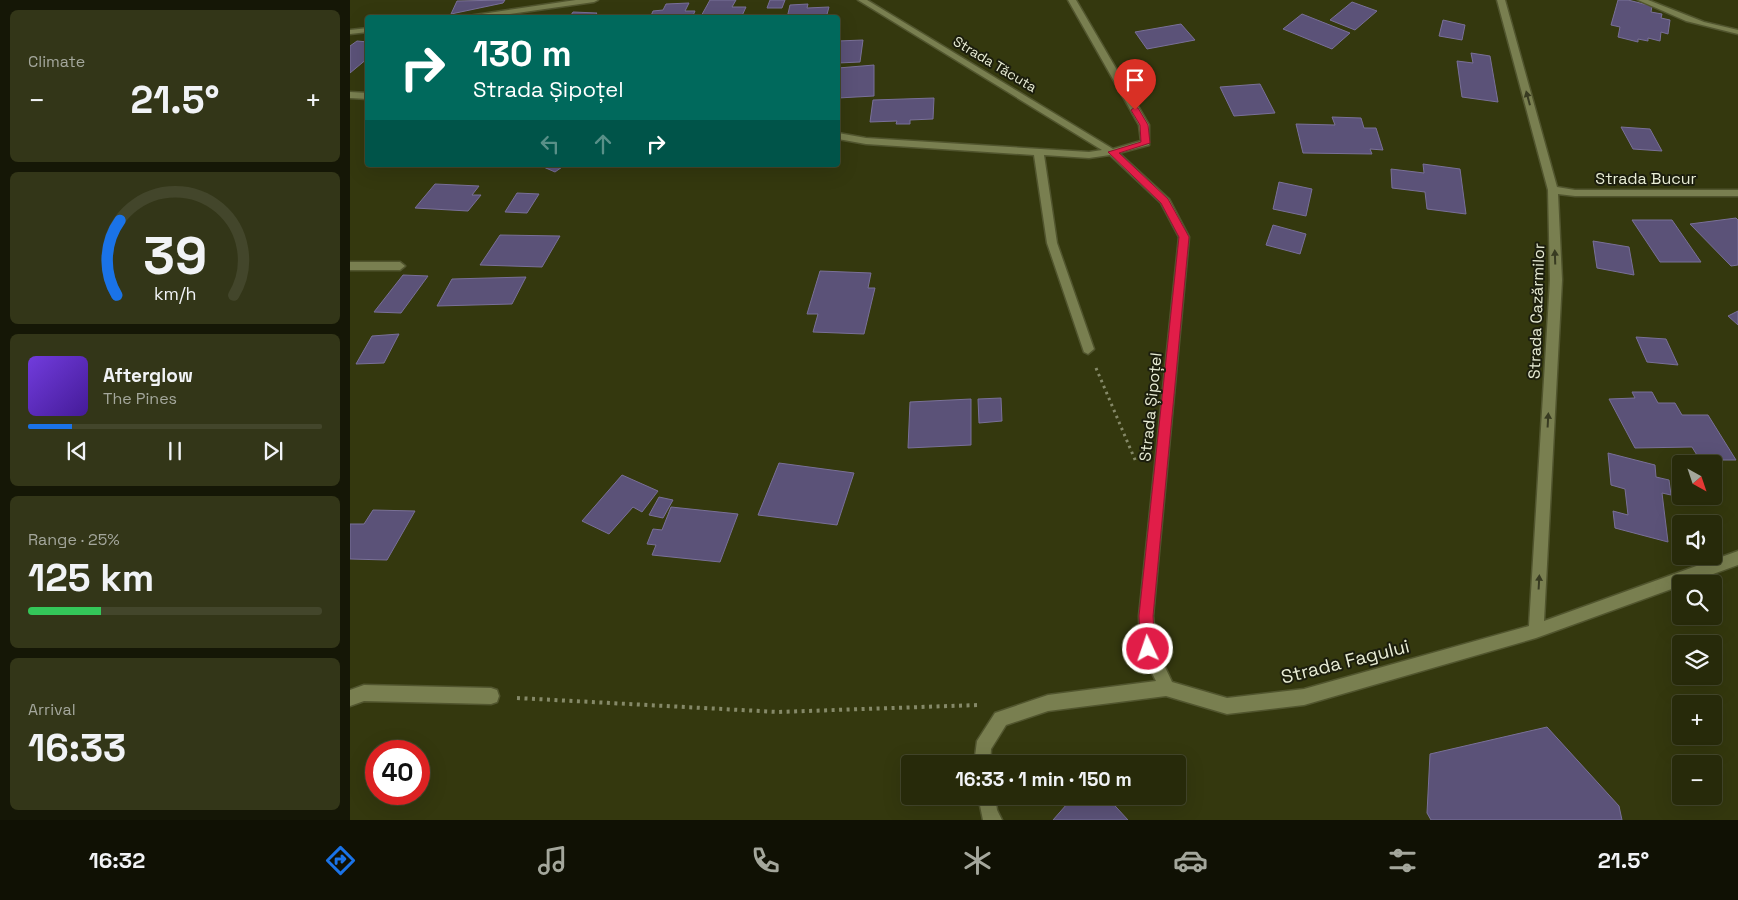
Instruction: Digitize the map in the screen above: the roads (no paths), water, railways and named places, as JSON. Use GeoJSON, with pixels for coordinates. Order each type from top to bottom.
{"type":"FeatureCollection","features":[{"type":"Feature","properties":{"kind":"street"},"geometry":{"type":"LineString","coordinates":[[482,15],[594,0]]}},
{"type":"Feature","properties":{"kind":"street","name":"Strada Tăcuta"},"geometry":{"type":"LineString","coordinates":[[862,0],[1112,152]]}},
{"type":"Feature","properties":{"kind":"street"},"geometry":{"type":"LineString","coordinates":[[840,136],[866,141],[1089,155],[1112,152],[1146,143],[1144,125],[1072,0]]}},
{"type":"Feature","properties":{"kind":"street","name":"Strada Cazărmilor"},"geometry":{"type":"LineString","coordinates":[[1500,0],[1553,190],[1556,280],[1536,631]]}},
{"type":"Feature","properties":{"kind":"street"},"geometry":{"type":"LineString","coordinates":[[1642,0],[1683,18],[1738,32]]}},
{"type":"Feature","properties":{"kind":"street"},"geometry":{"type":"LineString","coordinates":[[350,32],[365,30]]}},
{"type":"Feature","properties":{"kind":"street"},"geometry":{"type":"LineString","coordinates":[[350,95],[365,96]]}},
{"type":"Feature","properties":{"kind":"street","name":"Strada Șipoțel"},"geometry":{"type":"LineString","coordinates":[[1112,152],[1165,201],[1184,237],[1146,616],[1148,649],[1161,673],[1166,688]]}},
{"type":"Feature","properties":{"kind":"street"},"geometry":{"type":"LineString","coordinates":[[1039,153],[1052,243],[1088,350]]}},
{"type":"Feature","properties":{"kind":"street","name":"Strada Bucur"},"geometry":{"type":"LineString","coordinates":[[1553,190],[1575,193],[1738,193]]}},
{"type":"Feature","properties":{"kind":"street"},"geometry":{"type":"LineString","coordinates":[[350,266],[400,266]]}},
{"type":"Feature","properties":{"kind":"street","name":"Strada Fagului"},"geometry":{"type":"LineString","coordinates":[[982,755],[983,746],[1001,719],[1048,703],[1166,688],[1227,706],[1304,698],[1536,631],[1738,558]]}},
{"type":"Feature","properties":{"kind":"street"},"geometry":{"type":"LineString","coordinates":[[350,698],[364,693],[490,696]]}},
{"type":"Feature","properties":{"kind":"street"},"geometry":{"type":"LineString","coordinates":[[988,805],[993,820]]}}]}
